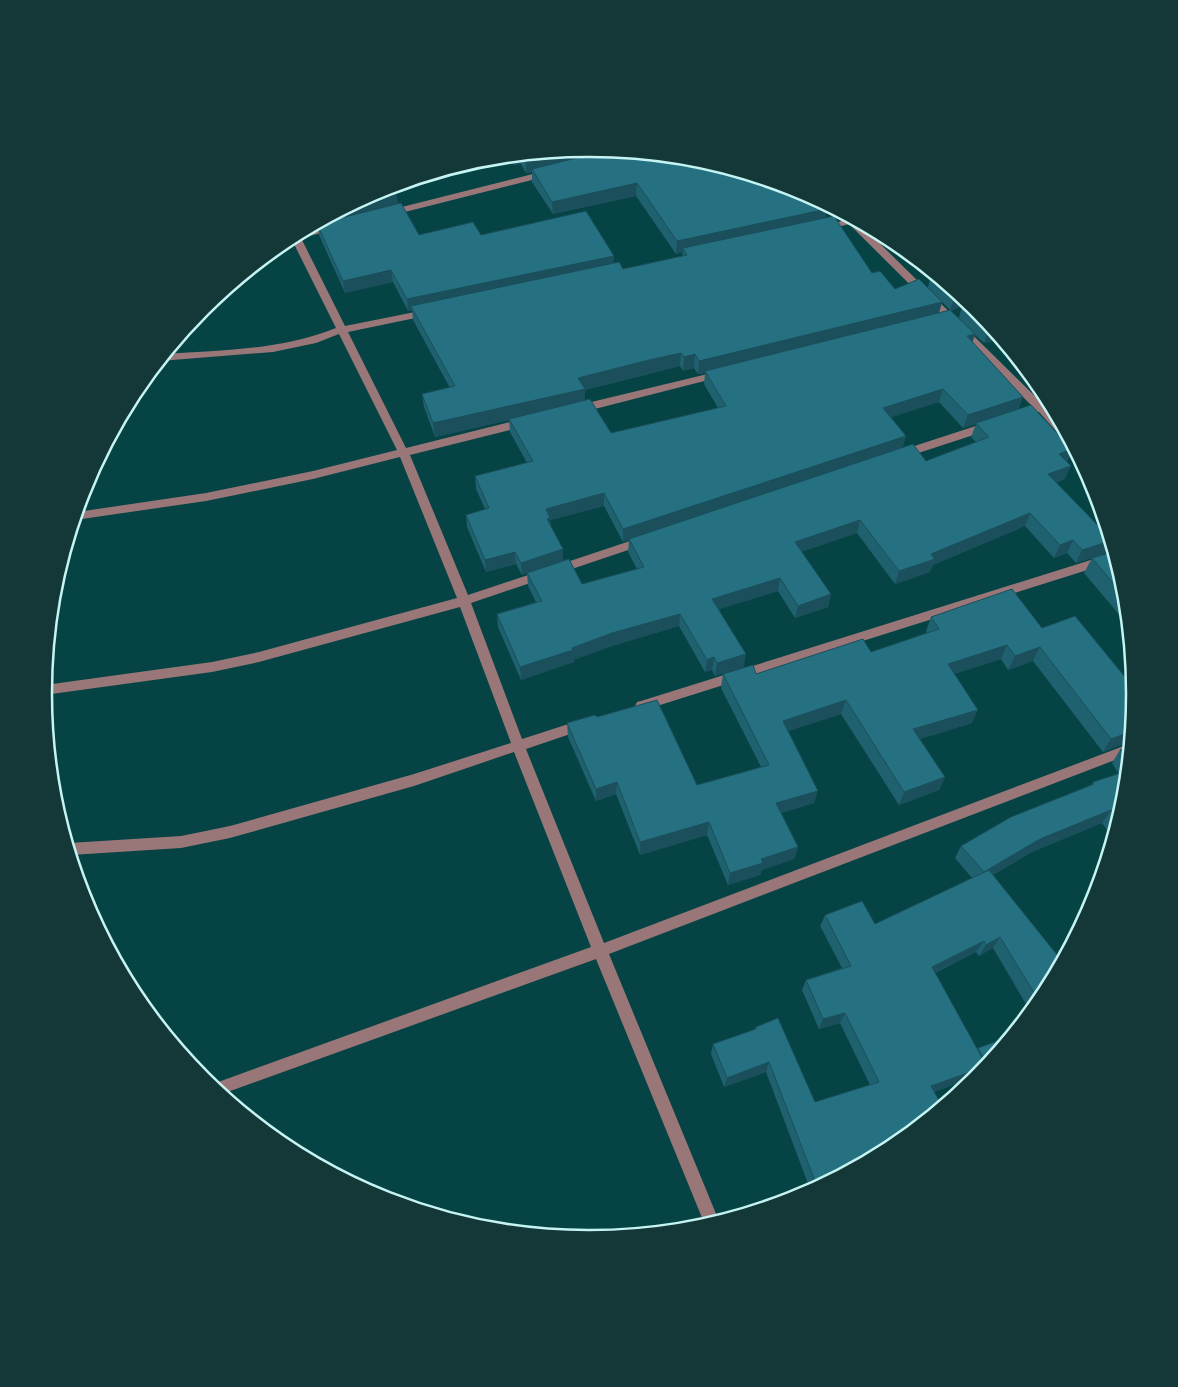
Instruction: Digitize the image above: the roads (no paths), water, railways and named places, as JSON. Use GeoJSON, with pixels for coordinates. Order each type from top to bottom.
{"type":"FeatureCollection","features":[{"type":"Feature","properties":{"kind":"street"},"geometry":{"type":"LineString","coordinates":[[381,215],[562,170]]}},
{"type":"Feature","properties":{"kind":"street"},"geometry":{"type":"LineString","coordinates":[[813,230],[843,221]]}},
{"type":"Feature","properties":{"kind":"street"},"geometry":{"type":"LineString","coordinates":[[318,230],[343,225]]}},
{"type":"Feature","properties":{"kind":"street"},"geometry":{"type":"LineString","coordinates":[[864,234],[948,317],[1038,399]]}},
{"type":"Feature","properties":{"kind":"street"},"geometry":{"type":"LineString","coordinates":[[298,243],[403,452],[464,600],[518,745],[600,951],[709,1216]]}},
{"type":"Feature","properties":{"kind":"street"},"geometry":{"type":"LineString","coordinates":[[171,357],[273,350],[296,345],[341,330],[437,310]]}},
{"type":"Feature","properties":{"kind":"street"},"geometry":{"type":"LineString","coordinates":[[566,412],[728,372]]}},
{"type":"Feature","properties":{"kind":"street"},"geometry":{"type":"LineString","coordinates":[[890,459],[1043,407]]}},
{"type":"Feature","properties":{"kind":"street"},"geometry":{"type":"LineString","coordinates":[[83,515],[206,497],[313,475],[537,419]]}},
{"type":"Feature","properties":{"kind":"street"},"geometry":{"type":"LineString","coordinates":[[52,689],[240,661],[464,600],[653,538]]}},
{"type":"Feature","properties":{"kind":"street"},"geometry":{"type":"LineString","coordinates":[[632,709],[1108,559]]}},
{"type":"Feature","properties":{"kind":"street"},"geometry":{"type":"LineString","coordinates":[[76,849],[181,842],[230,832],[414,780],[594,721]]}},
{"type":"Feature","properties":{"kind":"street"},"geometry":{"type":"LineString","coordinates":[[224,1086],[600,951],[1122,753]]}}]}
